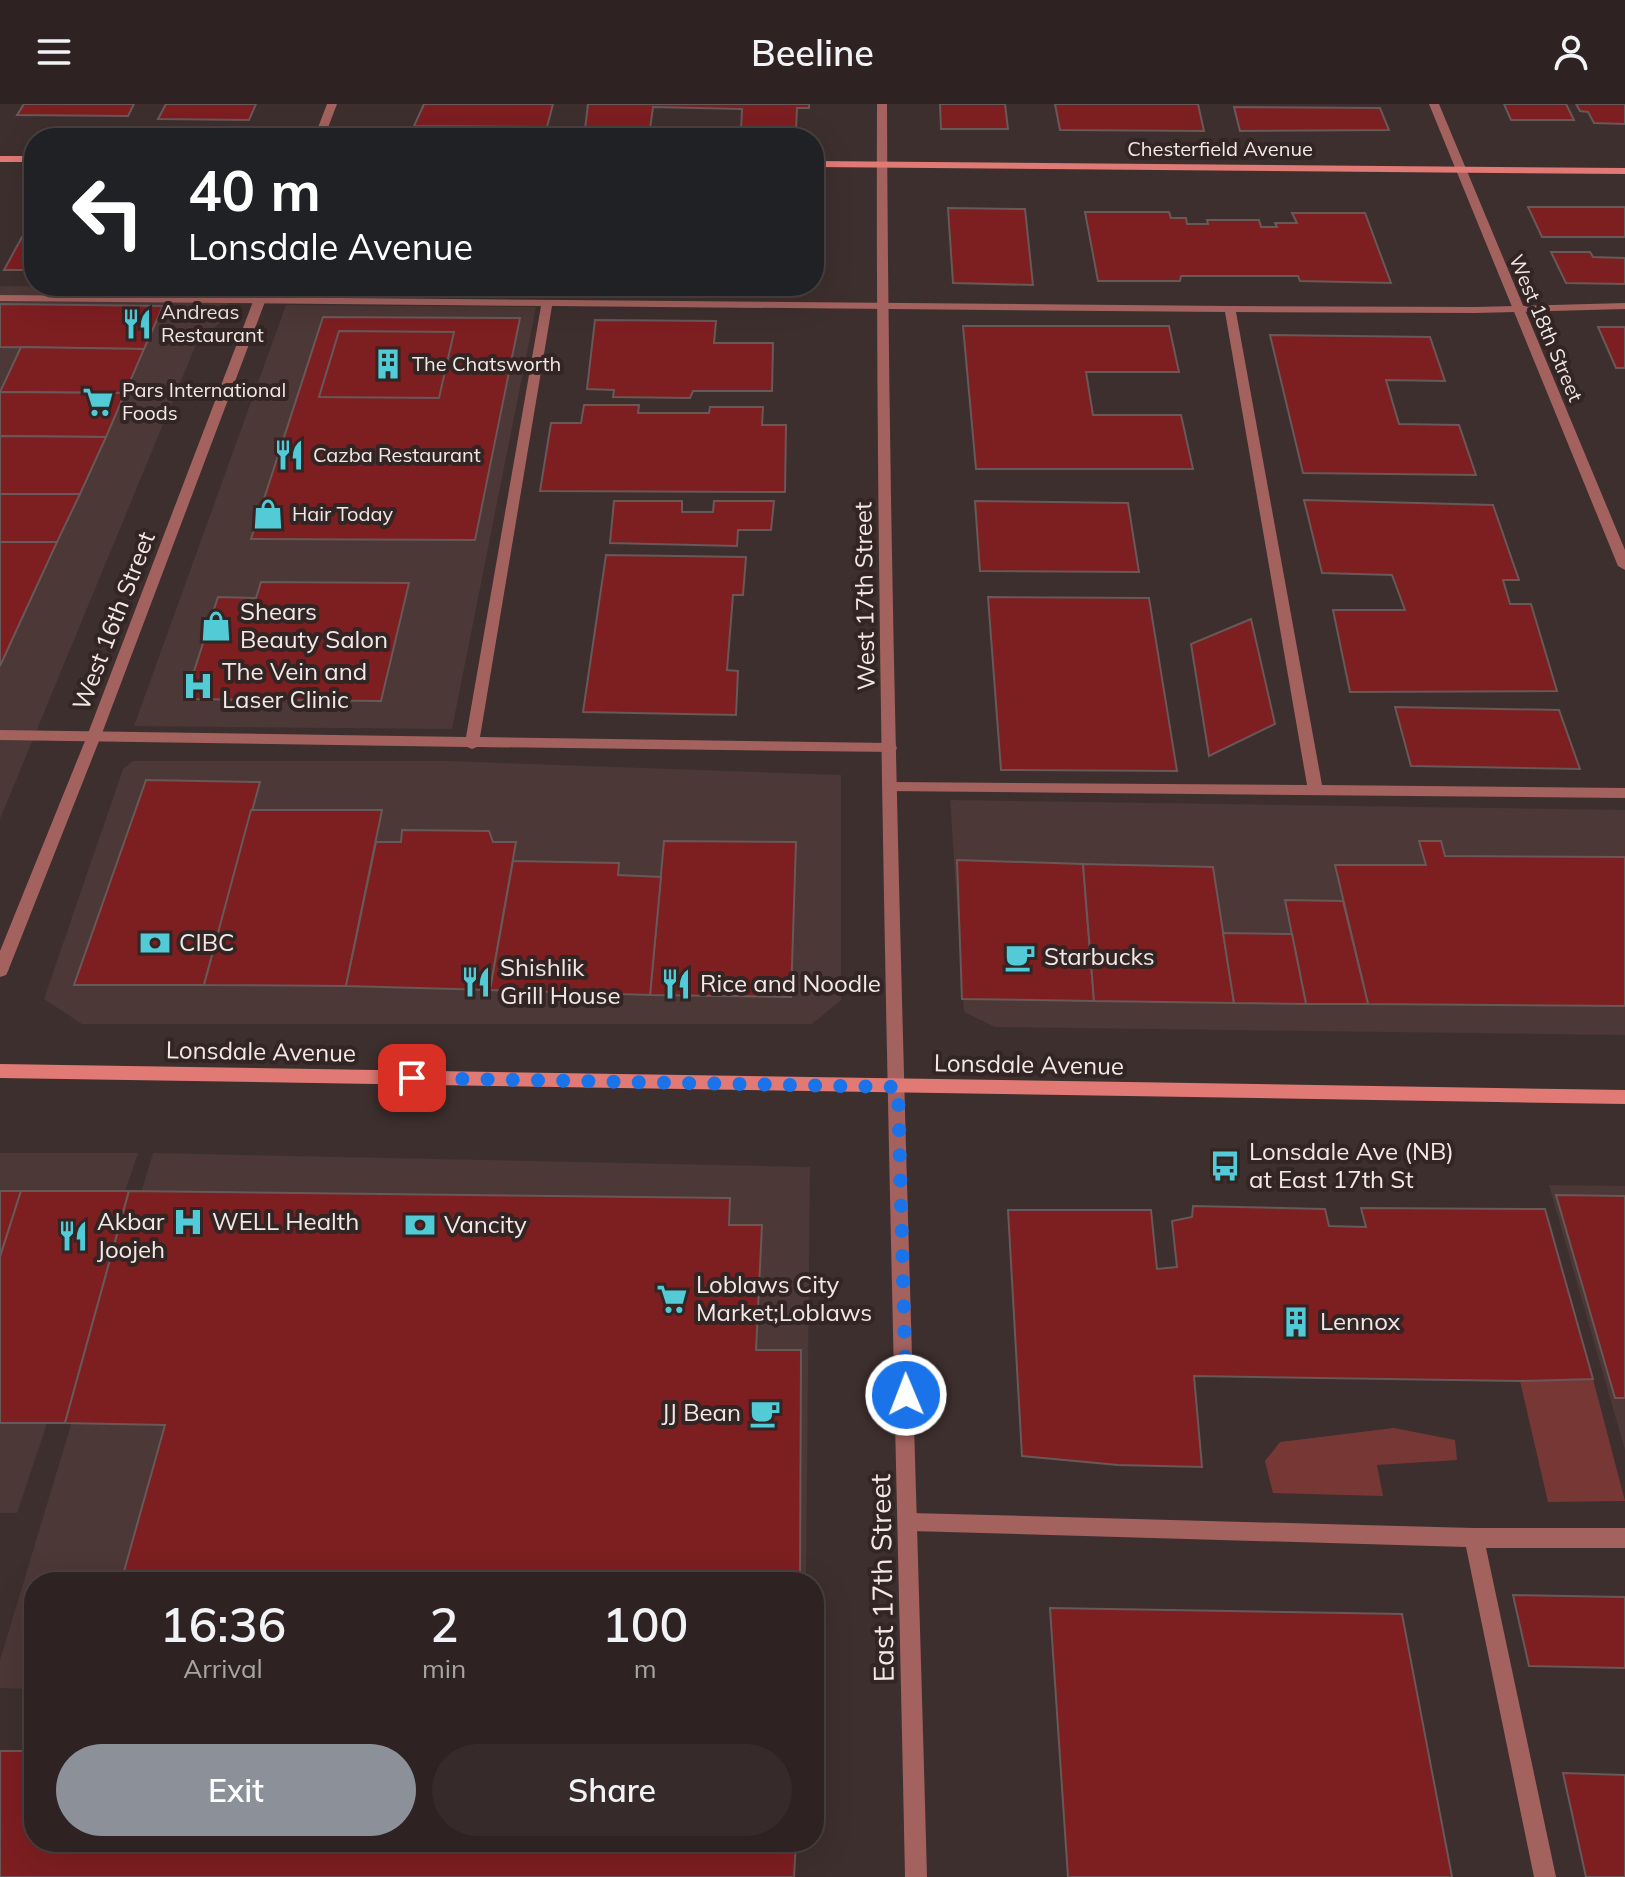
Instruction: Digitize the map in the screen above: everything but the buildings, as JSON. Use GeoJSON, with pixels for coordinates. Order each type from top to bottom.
{"type":"FeatureCollection","features":[{"type":"Feature","properties":{"kind":"main road"},"geometry":{"type":"LineString","coordinates":[[0,159],[24,159]]}},
{"type":"Feature","properties":{"kind":"main road","name":"Chesterfield Avenue"},"geometry":{"type":"LineString","coordinates":[[824,164],[1625,171]]}},
{"type":"Feature","properties":{"kind":"main road","name":"Lonsdale Avenue"},"geometry":{"type":"LineString","coordinates":[[0,1071],[1625,1097]]}},
{"type":"Feature","properties":{"kind":"street"},"geometry":{"type":"LineString","coordinates":[[323,128],[332,104]]}},
{"type":"Feature","properties":{"kind":"street","name":"West 17th Street"},"geometry":{"type":"LineString","coordinates":[[882,104],[882,304],[898,1087]]}},
{"type":"Feature","properties":{"kind":"street","name":"West 18th Street"},"geometry":{"type":"LineString","coordinates":[[1434,104],[1625,566]]}},
{"type":"Feature","properties":{"kind":"street","name":"West 16th Street"},"geometry":{"type":"LineString","coordinates":[[0,971],[94,736],[261,296]]}},
{"type":"Feature","properties":{"kind":"street"},"geometry":{"type":"LineString","coordinates":[[0,298],[1230,309],[1625,306]]}},
{"type":"Feature","properties":{"kind":"street"},"geometry":{"type":"LineString","coordinates":[[472,744],[547,301]]}},
{"type":"Feature","properties":{"kind":"street"},"geometry":{"type":"LineString","coordinates":[[1230,309],[1315,789]]}},
{"type":"Feature","properties":{"kind":"street"},"geometry":{"type":"LineString","coordinates":[[0,735],[890,748]]}},
{"type":"Feature","properties":{"kind":"street"},"geometry":{"type":"LineString","coordinates":[[892,787],[1625,793]]}},
{"type":"Feature","properties":{"kind":"street","name":"East 17th Street"},"geometry":{"type":"LineString","coordinates":[[898,1087],[916,1877]]}},
{"type":"Feature","properties":{"kind":"street"},"geometry":{"type":"LineString","coordinates":[[910,1522],[1474,1538],[1625,1538]]}},
{"type":"Feature","properties":{"kind":"street"},"geometry":{"type":"LineString","coordinates":[[1474,1538],[1545,1877]]}},
{"type":"Feature","properties":{"kind":"shaded area"},"geometry":{"type":"Polygon","coordinates":[[[0,286],[24,286],[24,296],[232,296],[222,321],[197,342],[0,819],[0,286]]]}},
{"type":"Feature","properties":{"kind":"shaded area"},"geometry":{"type":"Polygon","coordinates":[[[286,305],[536,307],[452,729],[134,726],[286,305]]]}},
{"type":"Feature","properties":{"kind":"shaded area"},"geometry":{"type":"Polygon","coordinates":[[[133,761],[448,761],[841,775],[841,1000],[812,1024],[82,1024],[44,999],[123,769],[133,761]]]}},
{"type":"Feature","properties":{"kind":"shaded area"},"geometry":{"type":"Polygon","coordinates":[[[950,800],[1625,810],[1625,1035],[995,1027],[964,1012],[950,800]]]}},
{"type":"Feature","properties":{"kind":"shaded area"},"geometry":{"type":"Polygon","coordinates":[[[0,1153],[138,1153],[17,1513],[0,1513],[0,1153]]]}},
{"type":"Feature","properties":{"kind":"shaded area"},"geometry":{"type":"Polygon","coordinates":[[[153,1153],[810,1167],[806,1572],[27,1572],[153,1153]]]}},
{"type":"Feature","properties":{"kind":"shaded area"},"geometry":{"type":"Polygon","coordinates":[[[1549,1185],[1625,1186],[1625,1450],[1549,1185]]]}},
{"type":"Feature","properties":{"kind":"shaded area"},"geometry":{"type":"Polygon","coordinates":[[[1593,1379],[1625,1501],[1548,1502],[1520,1381],[1593,1379]]]}},
{"type":"Feature","properties":{"kind":"shaded area"},"geometry":{"type":"Polygon","coordinates":[[[1394,1428],[1455,1440],[1457,1460],[1377,1465],[1383,1496],[1273,1493],[1265,1461],[1280,1442],[1394,1428]]]}},
{"type":"Feature","properties":{"kind":"shaded area"},"geometry":{"type":"Polygon","coordinates":[[[24,1580],[24,1689],[0,1688],[0,1660],[24,1580]]]}},
{"type":"Feature","properties":{"kind":"place","name":"Andreas Restaurant"},"geometry":{"type":"Point","coordinates":[137,324]}},
{"type":"Feature","properties":{"kind":"place","name":"The Chatsworth"},"geometry":{"type":"Point","coordinates":[388,364]}},
{"type":"Feature","properties":{"kind":"place","name":"Pars International Foods"},"geometry":{"type":"Point","coordinates":[98,402]}},
{"type":"Feature","properties":{"kind":"place","name":"Cazba Restaurant"},"geometry":{"type":"Point","coordinates":[289,455]}},
{"type":"Feature","properties":{"kind":"place","name":"Hair Today"},"geometry":{"type":"Point","coordinates":[268,514]}},
{"type":"Feature","properties":{"kind":"place","name":"Shears Beauty Salon"},"geometry":{"type":"Point","coordinates":[216,626]}},
{"type":"Feature","properties":{"kind":"place","name":"The Vein and Laser Clinic"},"geometry":{"type":"Point","coordinates":[198,686]}},
{"type":"Feature","properties":{"kind":"place","name":"CIBC"},"geometry":{"type":"Point","coordinates":[155,943]}},
{"type":"Feature","properties":{"kind":"place","name":"Starbucks"},"geometry":{"type":"Point","coordinates":[1020,957]}},
{"type":"Feature","properties":{"kind":"place","name":"Shishlik Grill House"},"geometry":{"type":"Point","coordinates":[476,982]}},
{"type":"Feature","properties":{"kind":"place","name":"Rice and Noodle"},"geometry":{"type":"Point","coordinates":[676,984]}},
{"type":"Feature","properties":{"kind":"place","name":"Lonsdale Ave (NB) at East 17th St"},"geometry":{"type":"Point","coordinates":[1225,1166]}},
{"type":"Feature","properties":{"kind":"place","name":"WELL Health"},"geometry":{"type":"Point","coordinates":[188,1222]}},
{"type":"Feature","properties":{"kind":"place","name":"Vancity"},"geometry":{"type":"Point","coordinates":[420,1225]}},
{"type":"Feature","properties":{"kind":"place","name":"Akbar Joojeh"},"geometry":{"type":"Point","coordinates":[73,1236]}},
{"type":"Feature","properties":{"kind":"place","name":"Loblaws City Market;Loblaws"},"geometry":{"type":"Point","coordinates":[672,1299]}},
{"type":"Feature","properties":{"kind":"place","name":"Lennox"},"geometry":{"type":"Point","coordinates":[1296,1322]}},
{"type":"Feature","properties":{"kind":"place","name":"JJ Bean"},"geometry":{"type":"Point","coordinates":[765,1413]}},
{"type":"Feature","properties":{"kind":"route"},"geometry":{"type":"LineString","coordinates":[[412,1078],[898,1087],[906,1395]]}}]}
